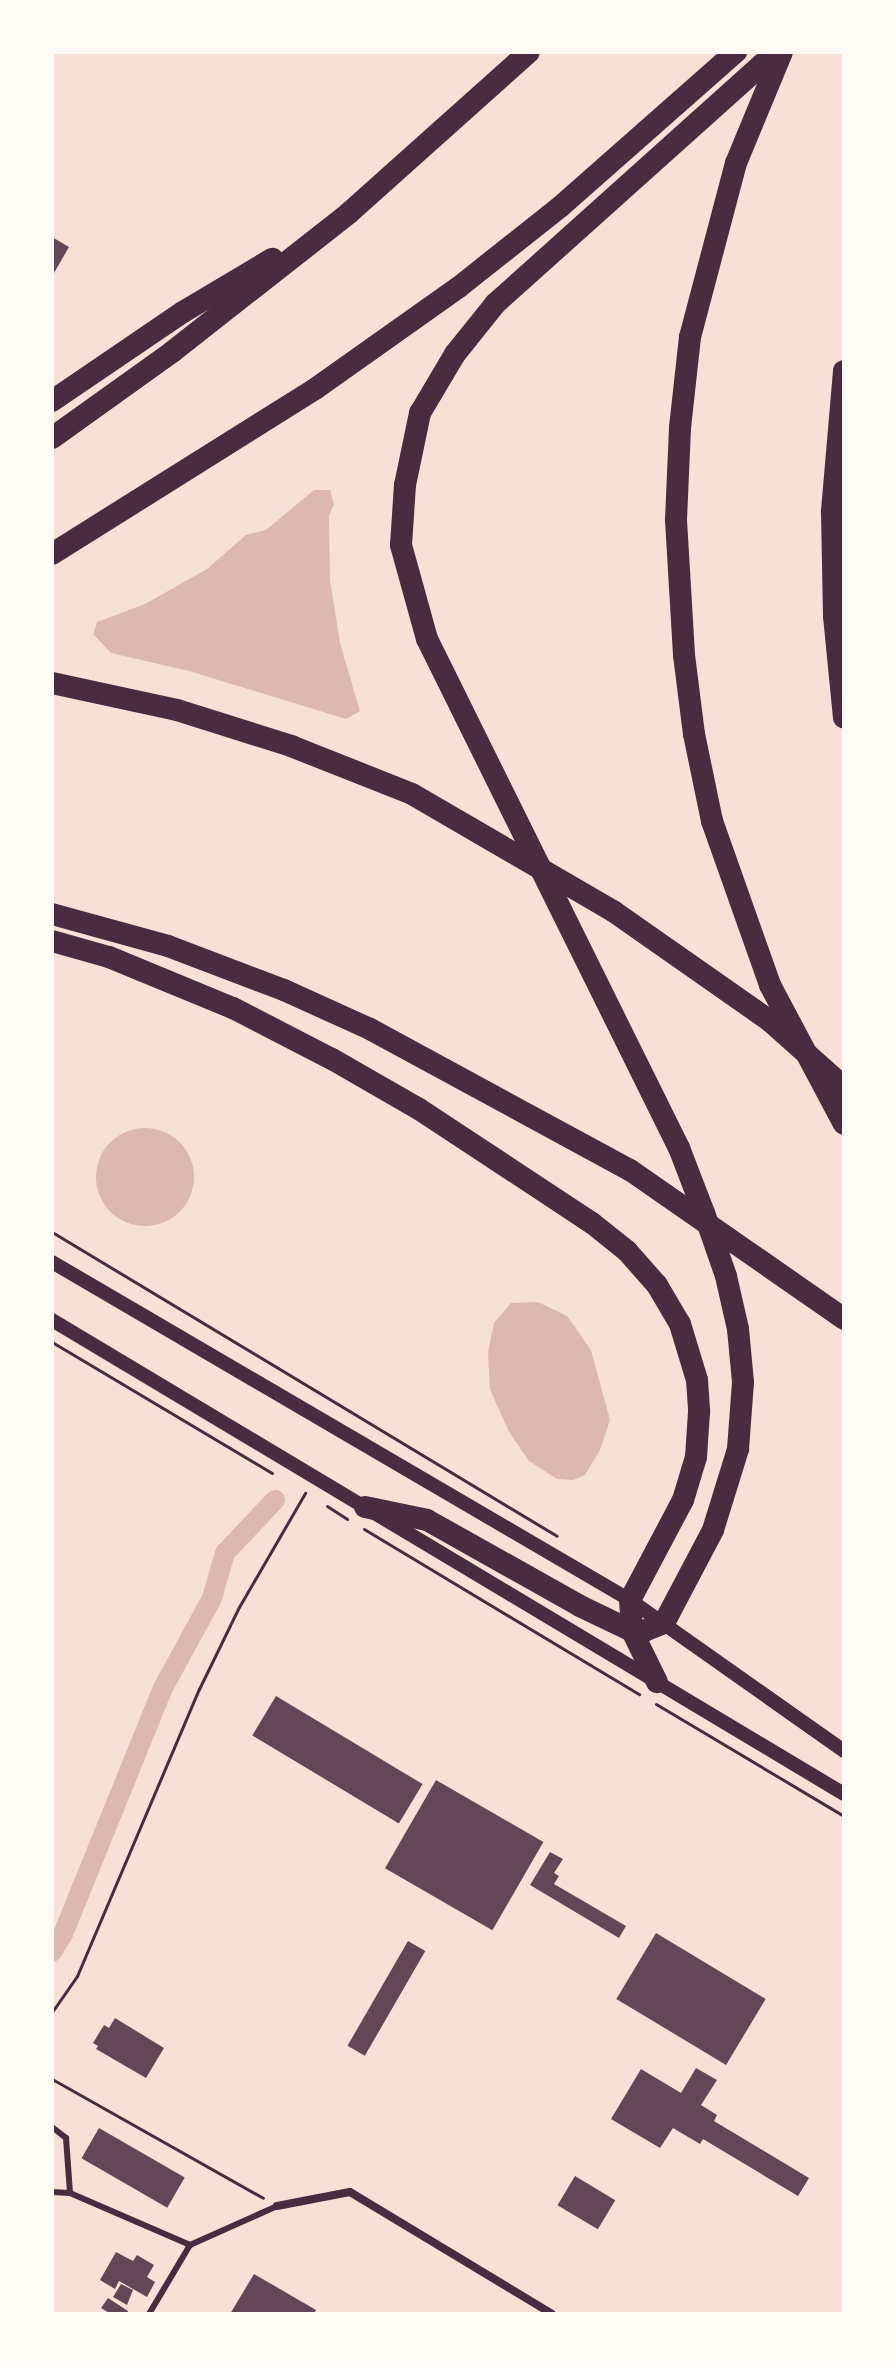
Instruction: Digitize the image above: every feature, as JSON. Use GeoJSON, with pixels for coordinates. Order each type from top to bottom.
{"type":"FeatureCollection","features":[{"type":"Feature","properties":{"kind":"highway"},"geometry":{"type":"LineString","coordinates":[[52,438],[172,352],[349,213],[529,52]]}},
{"type":"Feature","properties":{"kind":"highway"},"geometry":{"type":"LineString","coordinates":[[52,554],[315,389],[459,287],[560,207],[736,52]]}},
{"type":"Feature","properties":{"kind":"highway"},"geometry":{"type":"LineString","coordinates":[[365,1507],[427,1520],[580,1606],[632,1631],[644,1631],[664,1623],[713,1530],[738,1449],[743,1382],[738,1329],[726,1276],[679,1148],[611,1017],[427,639],[401,545],[405,485],[420,413],[455,354],[495,304],[776,52]]}},
{"type":"Feature","properties":{"kind":"highway"},"geometry":{"type":"LineString","coordinates":[[782,52],[736,163],[690,337],[680,428],[676,520],[692,718],[712,821],[770,985],[844,1124]]}},
{"type":"Feature","properties":{"kind":"highway"},"geometry":{"type":"LineString","coordinates":[[52,401],[183,312],[349,213]]}},
{"type":"Feature","properties":{"kind":"highway"},"geometry":{"type":"LineString","coordinates":[[844,371],[832,512],[834,616],[844,718]]}},
{"type":"Feature","properties":{"kind":"highway"},"geometry":{"type":"LineString","coordinates":[[52,683],[177,710],[291,746],[412,794],[613,911],[770,1021],[844,1087]]}},
{"type":"Feature","properties":{"kind":"highway"},"geometry":{"type":"LineString","coordinates":[[52,914],[168,946],[284,990],[370,1029],[630,1170],[844,1319]]}},
{"type":"Feature","properties":{"kind":"highway"},"geometry":{"type":"LineString","coordinates":[[52,941],[109,957],[219,1002],[332,1059],[419,1109],[592,1223],[637,1262],[657,1285],[680,1324],[697,1380],[699,1412],[696,1457],[683,1500],[630,1600],[632,1631],[657,1682]]}},
{"type":"Feature","properties":{"kind":"street"},"geometry":{"type":"LineString","coordinates":[[52,1262],[630,1600],[844,1751]]}},
{"type":"Feature","properties":{"kind":"street"},"geometry":{"type":"LineString","coordinates":[[52,1320],[844,1794]]}},
{"type":"Feature","properties":{"kind":"street"},"geometry":{"type":"LineString","coordinates":[[277,2206],[350,2192],[552,2314]]}},
{"type":"Feature","properties":{"kind":"lane"},"geometry":{"type":"LineString","coordinates":[[52,2127],[66,2138],[70,2193]]}},
{"type":"Feature","properties":{"kind":"lane"},"geometry":{"type":"LineString","coordinates":[[52,2192],[70,2193],[190,2245]]}},
{"type":"Feature","properties":{"kind":"lane"},"geometry":{"type":"LineString","coordinates":[[149,2314],[190,2245],[277,2206]]}},
{"type":"Feature","properties":{"kind":"path"},"geometry":{"type":"LineString","coordinates":[[52,1342],[278,1477]]}},
{"type":"Feature","properties":{"kind":"path"},"geometry":{"type":"LineString","coordinates":[[52,2012],[77,1976],[199,1689],[239,1607],[305,1493]]}},
{"type":"Feature","properties":{"kind":"path"},"geometry":{"type":"LineString","coordinates":[[318,1501],[844,1816]]}},
{"type":"Feature","properties":{"kind":"path"},"geometry":{"type":"LineString","coordinates":[[52,2079],[277,2206]]}},
{"type":"Feature","properties":{"kind":"shaded area"},"geometry":{"type":"Polygon","coordinates":[[[314,490],[330,490],[334,504],[329,516],[330,580],[340,643],[360,711],[346,719],[189,671],[111,653],[93,634],[97,622],[145,604],[207,569],[246,535],[266,530],[314,490]]]}},
{"type":"Feature","properties":{"kind":"shaded area"},"geometry":{"type":"Polygon","coordinates":[[[145,1128],[164,1131],[180,1142],[191,1158],[194,1177],[191,1196],[180,1212],[164,1223],[145,1226],[126,1223],[110,1212],[99,1196],[96,1177],[99,1158],[110,1142],[126,1131],[145,1128]]]}},
{"type":"Feature","properties":{"kind":"shaded area"},"geometry":{"type":"Polygon","coordinates":[[[538,1302],[567,1316],[591,1350],[610,1420],[600,1450],[585,1475],[573,1480],[557,1479],[529,1461],[509,1432],[490,1389],[488,1352],[494,1323],[511,1303],[538,1302]]]}},
{"type":"Feature","properties":{"kind":"building"},"geometry":{"type":"Polygon","coordinates":[[[52,237],[69,247],[54,273],[52,272],[52,237]]]}},
{"type":"Feature","properties":{"kind":"building"},"geometry":{"type":"Polygon","coordinates":[[[276,1696],[423,1784],[399,1824],[252,1735],[276,1696]]]}},
{"type":"Feature","properties":{"kind":"building"},"geometry":{"type":"Polygon","coordinates":[[[436,1780],[543,1842],[492,1930],[385,1868],[436,1780]]]}},
{"type":"Feature","properties":{"kind":"building"},"geometry":{"type":"Polygon","coordinates":[[[550,1852],[563,1859],[554,1873],[559,1876],[554,1884],[626,1926],[619,1938],[530,1885],[550,1852]]]}},
{"type":"Feature","properties":{"kind":"building"},"geometry":{"type":"Polygon","coordinates":[[[656,1933],[766,1999],[726,2065],[616,1999],[656,1933]]]}},
{"type":"Feature","properties":{"kind":"building"},"geometry":{"type":"Polygon","coordinates":[[[408,1941],[425,1951],[365,2056],[348,2046],[408,1941]]]}},
{"type":"Feature","properties":{"kind":"building"},"geometry":{"type":"Polygon","coordinates":[[[115,2018],[164,2048],[146,2078],[96,2049],[98,2046],[93,2043],[104,2025],[109,2028],[115,2018]]]}},
{"type":"Feature","properties":{"kind":"building"},"geometry":{"type":"Polygon","coordinates":[[[696,2068],[717,2080],[701,2105],[717,2115],[714,2121],[809,2178],[798,2196],[703,2139],[700,2144],[673,2128],[660,2148],[611,2119],[641,2069],[681,2093],[696,2068]]]}},
{"type":"Feature","properties":{"kind":"building"},"geometry":{"type":"Polygon","coordinates":[[[99,2128],[185,2178],[167,2208],[82,2158],[99,2128]]]}},
{"type":"Feature","properties":{"kind":"building"},"geometry":{"type":"Polygon","coordinates":[[[575,2176],[615,2200],[598,2229],[557,2205],[575,2176]]]}},
{"type":"Feature","properties":{"kind":"building"},"geometry":{"type":"Polygon","coordinates":[[[116,2252],[133,2261],[137,2255],[154,2265],[147,2277],[155,2282],[147,2297],[119,2281],[115,2289],[100,2280],[116,2252]]]}},
{"type":"Feature","properties":{"kind":"building"},"geometry":{"type":"Polygon","coordinates":[[[254,2274],[316,2310],[314,2314],[230,2314],[254,2274]]]}},
{"type":"Feature","properties":{"kind":"building"},"geometry":{"type":"Polygon","coordinates":[[[121,2284],[133,2290],[127,2305],[113,2297],[121,2284]]]}},
{"type":"Feature","properties":{"kind":"building"},"geometry":{"type":"Polygon","coordinates":[[[108,2298],[128,2311],[127,2314],[111,2314],[101,2308],[108,2298]]]}},
{"type":"Feature","properties":{"kind":"waterway"},"geometry":{"type":"LineString","coordinates":[[52,1952],[63,1934],[163,1688],[212,1598],[225,1553],[275,1500]]}}]}
